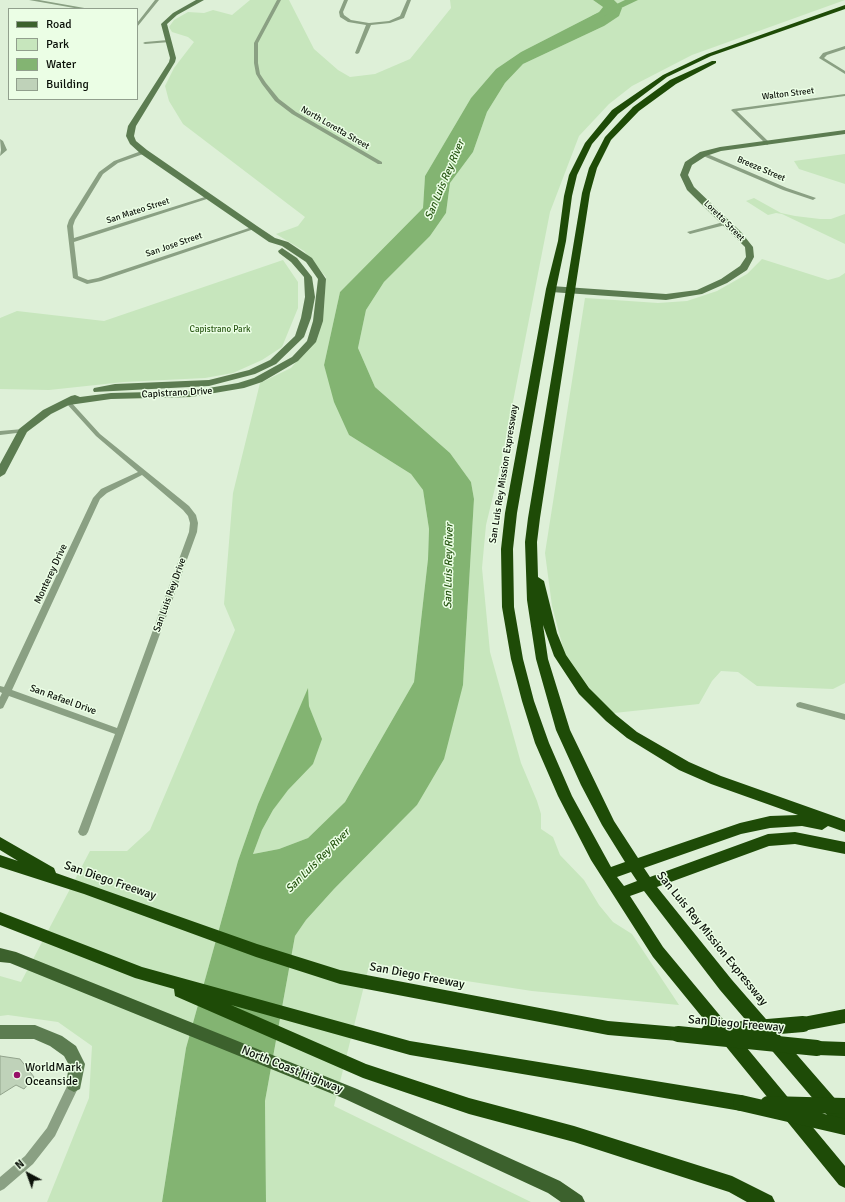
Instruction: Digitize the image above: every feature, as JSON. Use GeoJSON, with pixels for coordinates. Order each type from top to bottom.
{"type":"FeatureCollection","features":[{"type":"Feature","properties":{"kind":"highway","name":"San Luis Rey Mission Expressway"},"geometry":{"type":"LineString","coordinates":[[845,7],[727,48],[687,64],[646,88],[615,112],[589,143],[573,175],[551,289],[508,533],[508,607],[517,659],[528,701],[542,743],[565,796],[620,894],[663,958],[845,1179]]}},
{"type":"Feature","properties":{"kind":"highway"},"geometry":{"type":"LineString","coordinates":[[845,14],[706,65],[667,86],[648,99],[624,120],[605,144],[593,168],[586,193],[531,542],[542,605],[560,656],[584,691],[612,718],[643,742],[690,769],[716,780],[845,826]]}},
{"type":"Feature","properties":{"kind":"highway","name":"San Luis Rey Mission Expressway"},"geometry":{"type":"LineString","coordinates":[[531,542],[533,600],[542,659],[552,696],[563,730],[588,785],[609,826],[633,865],[726,986],[845,1123]]}},
{"type":"Feature","properties":{"kind":"highway"},"geometry":{"type":"LineString","coordinates":[[608,874],[740,828],[770,822],[802,820],[845,829]]}},
{"type":"Feature","properties":{"kind":"highway"},"geometry":{"type":"LineString","coordinates":[[620,894],[768,840],[795,838],[817,841],[845,848]]}},
{"type":"Feature","properties":{"kind":"highway"},"geometry":{"type":"LineString","coordinates":[[0,843],[71,884]]}},
{"type":"Feature","properties":{"kind":"highway","name":"San Diego Freeway"},"geometry":{"type":"LineString","coordinates":[[0,861],[71,884],[256,950],[340,977],[608,1028],[817,1048],[845,1049]]}},
{"type":"Feature","properties":{"kind":"highway"},"geometry":{"type":"LineString","coordinates":[[0,918],[140,973],[363,1070],[468,1106],[574,1134],[732,1186],[766,1202]]}},
{"type":"Feature","properties":{"kind":"highway"},"geometry":{"type":"LineString","coordinates":[[140,973],[410,1048],[741,1103],[845,1127]]}},
{"type":"Feature","properties":{"kind":"highway"},"geometry":{"type":"LineString","coordinates":[[678,1034],[803,1024],[845,1016]]}},
{"type":"Feature","properties":{"kind":"highway"},"geometry":{"type":"LineString","coordinates":[[741,1103],[845,1106]]}},
{"type":"Feature","properties":{"kind":"main road","name":"North Coast Highway"},"geometry":{"type":"LineString","coordinates":[[6,956],[351,1094],[554,1187],[576,1202]]}},
{"type":"Feature","properties":{"kind":"street"},"geometry":{"type":"LineString","coordinates":[[31,0],[82,8]]}},
{"type":"Feature","properties":{"kind":"street"},"geometry":{"type":"LineString","coordinates":[[138,24],[145,12],[157,0]]}},
{"type":"Feature","properties":{"kind":"street","name":"Capistrano Drive"},"geometry":{"type":"LineString","coordinates":[[0,474],[23,431],[40,416],[68,402],[111,396],[211,392],[258,380],[295,359],[311,342],[318,322],[322,279],[309,260],[285,244],[272,240],[144,152],[132,142],[130,136],[132,126],[172,62],[173,58],[164,28],[167,20],[201,0]]}},
{"type":"Feature","properties":{"kind":"street","name":"North Loretta Street"},"geometry":{"type":"LineString","coordinates":[[279,0],[256,43],[256,63],[258,74],[264,84],[277,100],[294,113],[380,163]]}},
{"type":"Feature","properties":{"kind":"street"},"geometry":{"type":"LineString","coordinates":[[346,0],[341,12],[342,16],[350,21],[369,24],[390,22],[402,17],[409,0]]}},
{"type":"Feature","properties":{"kind":"street"},"geometry":{"type":"LineString","coordinates":[[357,53],[369,24]]}},
{"type":"Feature","properties":{"kind":"street"},"geometry":{"type":"LineString","coordinates":[[145,43],[168,41]]}},
{"type":"Feature","properties":{"kind":"street"},"geometry":{"type":"LineString","coordinates":[[845,46],[825,54],[820,58],[845,73]]}},
{"type":"Feature","properties":{"kind":"street","name":"Walton Street"},"geometry":{"type":"LineString","coordinates":[[766,143],[734,110],[845,95]]}},
{"type":"Feature","properties":{"kind":"street","name":"Loretta Street"},"geometry":{"type":"LineString","coordinates":[[551,289],[666,297],[689,294],[705,289],[736,274],[744,268],[750,257],[748,247],[745,241],[727,222],[690,188],[684,175],[688,164],[703,154],[720,149],[845,132]]}},
{"type":"Feature","properties":{"kind":"street"},"geometry":{"type":"LineString","coordinates":[[0,141],[4,150],[0,154]]}},
{"type":"Feature","properties":{"kind":"street"},"geometry":{"type":"LineString","coordinates":[[71,241],[70,226],[72,220],[101,173],[116,162],[144,152]]}},
{"type":"Feature","properties":{"kind":"street","name":"Breeze Street"},"geometry":{"type":"LineString","coordinates":[[703,154],[785,189],[813,198]]}},
{"type":"Feature","properties":{"kind":"street","name":"San Mateo Street"},"geometry":{"type":"LineString","coordinates":[[71,241],[210,197]]}},
{"type":"Feature","properties":{"kind":"street"},"geometry":{"type":"LineString","coordinates":[[690,232],[727,222]]}},
{"type":"Feature","properties":{"kind":"street","name":"San Jose Street"},"geometry":{"type":"LineString","coordinates":[[71,241],[75,277],[87,282],[99,280],[254,228]]}},
{"type":"Feature","properties":{"kind":"street","name":"San Luis Rey Drive"},"geometry":{"type":"LineString","coordinates":[[68,402],[98,435],[186,508],[192,515],[194,523],[193,532],[83,832]]}},
{"type":"Feature","properties":{"kind":"street"},"geometry":{"type":"LineString","coordinates":[[0,433],[23,431]]}},
{"type":"Feature","properties":{"kind":"street","name":"Monterey Drive"},"geometry":{"type":"LineString","coordinates":[[0,706],[4,690],[97,498],[104,491],[143,472]]}},
{"type":"Feature","properties":{"kind":"street","name":"San Rafael Drive"},"geometry":{"type":"LineString","coordinates":[[4,690],[119,732]]}},
{"type":"Feature","properties":{"kind":"street"},"geometry":{"type":"LineString","coordinates":[[800,705],[845,717]]}},
{"type":"Feature","properties":{"kind":"street"},"geometry":{"type":"LineString","coordinates":[[0,1032],[35,1032],[56,1041],[70,1051],[76,1064],[74,1084],[51,1132],[29,1160],[0,1185]]}},
{"type":"Feature","properties":{"kind":"green space"},"geometry":{"type":"Polygon","coordinates":[[[250,0],[289,0],[314,49],[338,70],[350,77],[375,74],[410,59],[451,8],[450,0],[593,0],[603,7],[599,12],[521,52],[496,69],[471,98],[425,176],[423,208],[340,292],[324,365],[349,435],[411,474],[423,490],[429,529],[428,559],[414,682],[345,802],[308,838],[279,849],[253,854],[262,830],[273,810],[321,739],[309,706],[308,689],[258,804],[238,861],[186,1048],[162,1202],[47,1202],[89,1098],[92,1046],[58,1022],[8,1015],[0,1016],[0,976],[21,982],[90,851],[127,851],[150,830],[235,630],[224,604],[233,493],[260,383],[291,368],[316,338],[324,307],[326,277],[304,251],[276,234],[298,226],[305,217],[183,124],[169,101],[165,86],[174,68],[194,42],[188,37],[172,32],[169,27],[174,20],[188,12],[204,13],[213,10],[232,15],[250,0]]]}},
{"type":"Feature","properties":{"kind":"green space"},"geometry":{"type":"Polygon","coordinates":[[[614,0],[845,0],[692,55],[632,86],[609,104],[579,136],[550,212],[501,463],[486,525],[482,568],[490,652],[521,763],[541,814],[541,829],[553,837],[560,855],[584,880],[599,905],[613,922],[632,934],[679,1005],[532,991],[440,977],[370,962],[334,1106],[531,1202],[266,1202],[265,1101],[295,936],[306,920],[334,889],[417,805],[463,685],[474,499],[471,482],[450,453],[375,387],[358,348],[366,310],[384,282],[430,236],[446,213],[450,183],[473,152],[487,112],[505,83],[523,64],[604,26],[622,8],[614,0]]]}},
{"type":"Feature","properties":{"kind":"green space"},"geometry":{"type":"Polygon","coordinates":[[[845,154],[845,184],[799,169],[794,161],[845,154]]]}},
{"type":"Feature","properties":{"kind":"green space"},"geometry":{"type":"Polygon","coordinates":[[[754,198],[781,213],[795,216],[831,219],[845,214],[845,244],[782,214],[776,213],[768,215],[746,201],[754,198]]]}},
{"type":"Feature","properties":{"kind":"green space"},"geometry":{"type":"Polygon","coordinates":[[[762,259],[828,280],[839,277],[845,273],[845,683],[833,689],[757,686],[738,672],[721,671],[712,681],[699,704],[614,713],[597,697],[566,659],[552,606],[545,553],[585,298],[658,303],[687,301],[717,291],[747,274],[762,259]]]}},
{"type":"Feature","properties":{"kind":"green space","name":"Capistrano Park"},"geometry":{"type":"Polygon","coordinates":[[[283,260],[298,282],[298,308],[282,347],[262,360],[233,373],[205,378],[124,382],[49,390],[0,389],[0,318],[17,311],[104,321],[283,260]]]}},
{"type":"Feature","properties":{"kind":"water"},"geometry":{"type":"Polygon","coordinates":[[[593,0],[614,0],[622,8],[619,16],[604,26],[523,64],[505,83],[487,112],[473,152],[450,183],[446,213],[430,236],[384,282],[366,310],[358,348],[375,387],[450,453],[471,482],[474,499],[463,685],[444,759],[417,805],[334,889],[306,920],[295,936],[265,1101],[266,1202],[162,1202],[186,1048],[238,861],[258,804],[308,688],[309,706],[322,739],[313,764],[288,790],[273,810],[262,830],[253,854],[279,849],[308,838],[345,802],[414,682],[428,559],[429,529],[423,490],[411,474],[349,435],[334,402],[324,365],[340,292],[423,208],[425,176],[471,98],[496,69],[521,52],[599,12],[603,7],[593,0]]]}},
{"type":"Feature","properties":{"kind":"building","name":"WorldMark Oceanside"},"geometry":{"type":"Polygon","coordinates":[[[0,1056],[20,1059],[34,1077],[24,1089],[16,1085],[0,1095],[0,1056]]]}},
{"type":"Feature","properties":{"kind":"waterway","name":"San Luis Rey River"},"geometry":{"type":"LineString","coordinates":[[597,16],[633,0]]}},
{"type":"Feature","properties":{"kind":"place","name":"WorldMark Oceanside"},"geometry":{"type":"Point","coordinates":[17,1075]}}]}
